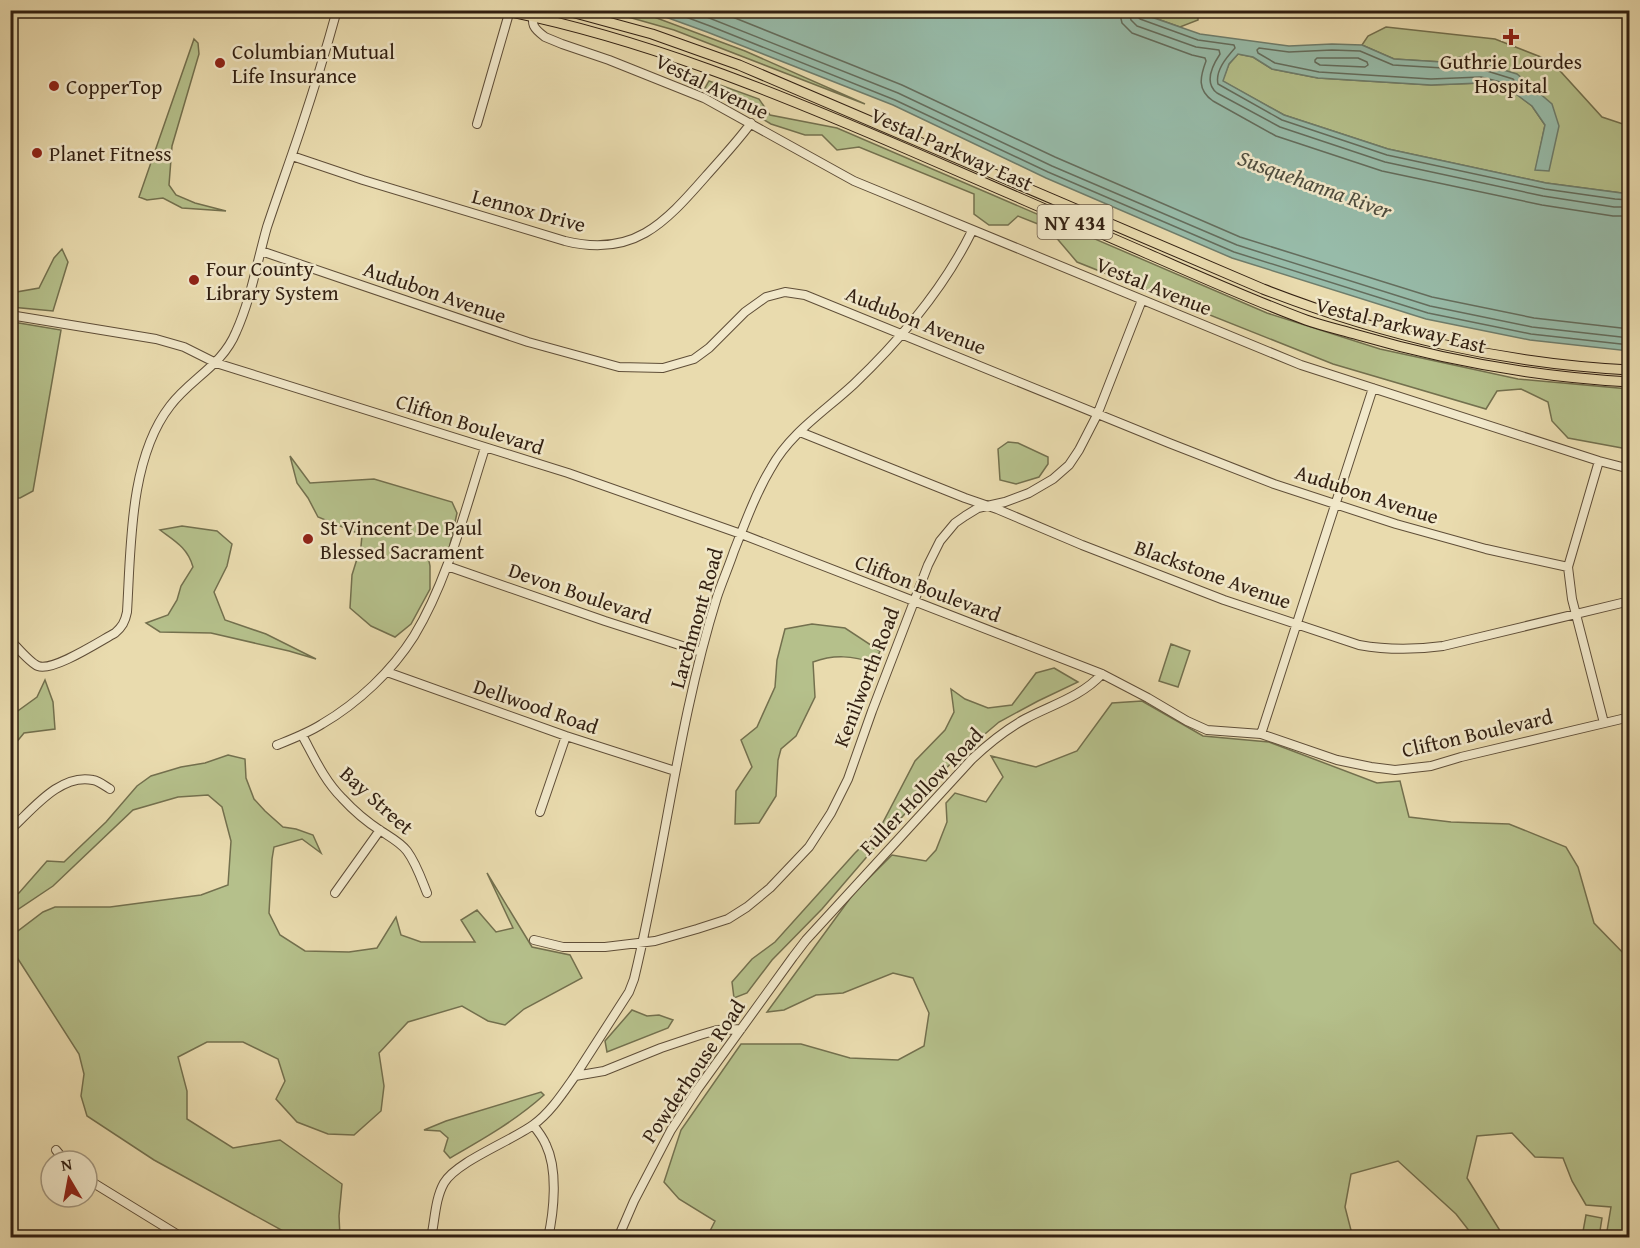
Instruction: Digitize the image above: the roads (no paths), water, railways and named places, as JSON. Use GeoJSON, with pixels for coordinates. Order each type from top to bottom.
{"type":"FeatureCollection","features":[{"type":"Feature","properties":{"kind":"main road","name":"Vestal Parkway East"},"geometry":{"type":"LineString","coordinates":[[564,10],[652,34],[739,65],[1309,307],[1358,323],[1449,347],[1529,361],[1629,370]]}},
{"type":"Feature","properties":{"kind":"main road","name":"Vestal Parkway East"},"geometry":{"type":"LineString","coordinates":[[507,11],[533,14],[681,58],[763,88],[1206,279],[1308,320],[1397,347],[1484,366],[1527,373],[1629,382]]}},
{"type":"Feature","properties":{"kind":"street"},"geometry":{"type":"LineString","coordinates":[[10,640],[36,666],[47,667],[65,660],[122,627],[127,612],[134,504],[149,446],[168,409],[178,396],[216,363],[228,350],[236,334],[337,10]]}},
{"type":"Feature","properties":{"kind":"street"},"geometry":{"type":"LineString","coordinates":[[477,124],[507,11]]}},
{"type":"Feature","properties":{"kind":"street","name":"Vestal Avenue"},"geometry":{"type":"LineString","coordinates":[[533,14],[534,27],[552,40],[680,87],[727,110],[854,181],[972,231],[1301,365],[1629,469]]}},
{"type":"Feature","properties":{"kind":"street","name":"Lennox Drive"},"geometry":{"type":"LineString","coordinates":[[292,156],[363,180],[565,241],[607,246],[632,240],[657,227],[686,199],[751,123]]}},
{"type":"Feature","properties":{"kind":"street","name":"Larchmont Road"},"geometry":{"type":"LineString","coordinates":[[431,1238],[440,1192],[448,1177],[461,1167],[534,1125],[548,1111],[575,1076],[629,992],[642,943],[675,771],[701,652],[717,595],[771,467],[789,442],[851,387],[903,334],[928,301],[972,231]]}},
{"type":"Feature","properties":{"kind":"street","name":"Audubon Avenue"},"geometry":{"type":"LineString","coordinates":[[261,252],[528,342],[619,367],[663,368],[694,359],[709,348],[757,302],[776,293],[805,295],[1274,484],[1396,524],[1486,549],[1568,567]]}},
{"type":"Feature","properties":{"kind":"street","name":"Kenilworth Road"},"geometry":{"type":"LineString","coordinates":[[534,940],[572,948],[642,943],[698,930],[728,919],[747,907],[770,888],[809,847],[831,813],[848,779],[914,601],[940,541],[945,533],[978,508],[1029,494],[1058,476],[1068,465],[1098,415],[1142,300]]}},
{"type":"Feature","properties":{"kind":"street","name":"Clifton Boulevard"},"geometry":{"type":"LineString","coordinates":[[10,315],[156,339],[184,347],[216,363],[277,383],[568,473],[741,534],[1101,674],[1207,730],[1262,734],[1337,760],[1395,770],[1431,766],[1629,717]]}},
{"type":"Feature","properties":{"kind":"street"},"geometry":{"type":"LineString","coordinates":[[1262,734],[1373,388]]}},
{"type":"Feature","properties":{"kind":"street","name":"Blackstone Avenue"},"geometry":{"type":"LineString","coordinates":[[800,432],[1224,600],[1359,645],[1416,650],[1454,644],[1629,601]]}},
{"type":"Feature","properties":{"kind":"street"},"geometry":{"type":"LineString","coordinates":[[277,745],[302,735],[339,714],[387,672],[414,637],[447,566],[485,448]]}},
{"type":"Feature","properties":{"kind":"street"},"geometry":{"type":"LineString","coordinates":[[1599,461],[1568,567],[1576,614],[1604,723]]}},
{"type":"Feature","properties":{"kind":"street","name":"Devon Boulevard"},"geometry":{"type":"LineString","coordinates":[[447,566],[701,652]]}},
{"type":"Feature","properties":{"kind":"street","name":"Dellwood Road"},"geometry":{"type":"LineString","coordinates":[[387,672],[566,736],[675,771]]}},
{"type":"Feature","properties":{"kind":"street","name":"Fuller Hollow Road"},"geometry":{"type":"LineString","coordinates":[[812,933],[954,777],[990,742],[1027,718],[1078,694],[1101,674]]}},
{"type":"Feature","properties":{"kind":"street","name":"Bay Street"},"geometry":{"type":"LineString","coordinates":[[302,735],[324,777],[333,789],[380,830],[406,849],[416,865],[427,893]]}},
{"type":"Feature","properties":{"kind":"street"},"geometry":{"type":"LineString","coordinates":[[540,812],[566,736]]}},
{"type":"Feature","properties":{"kind":"street"},"geometry":{"type":"LineString","coordinates":[[10,830],[54,790],[69,783],[86,779],[96,780],[110,789]]}},
{"type":"Feature","properties":{"kind":"street"},"geometry":{"type":"LineString","coordinates":[[335,893],[380,830]]}},
{"type":"Feature","properties":{"kind":"street","name":"Powderhouse Road"},"geometry":{"type":"LineString","coordinates":[[618,1238],[634,1201],[671,1130],[741,1029],[812,933]]}},
{"type":"Feature","properties":{"kind":"street"},"geometry":{"type":"LineString","coordinates":[[575,1076],[604,1071],[661,1048],[717,1030],[741,1029]]}},
{"type":"Feature","properties":{"kind":"street"},"geometry":{"type":"LineString","coordinates":[[534,1125],[546,1143],[553,1169],[554,1185],[548,1238]]}},
{"type":"Feature","properties":{"kind":"street"},"geometry":{"type":"LineString","coordinates":[[99,1186],[183,1238]]}},
{"type":"Feature","properties":{"kind":"water","name":"Susquehanna River"},"geometry":{"type":"Polygon","coordinates":[[[649,11],[1134,11],[1200,34],[1289,46],[1362,45],[1394,59],[1442,62],[1461,57],[1517,74],[1552,104],[1559,126],[1549,171],[1535,170],[1545,125],[1532,106],[1513,92],[1481,83],[1431,85],[1318,78],[1272,69],[1253,57],[1238,54],[1229,64],[1223,81],[1284,115],[1388,149],[1546,183],[1629,194],[1629,351],[1530,340],[1426,319],[1232,258],[1046,178],[893,105],[649,11]]]}},
{"type":"Feature","properties":{"kind":"place","name":"Guthrie Lourdes Hospital"},"geometry":{"type":"Point","coordinates":[1511,37]}},
{"type":"Feature","properties":{"kind":"place","name":"Columbian Mutual Life Insurance"},"geometry":{"type":"Point","coordinates":[220,63]}},
{"type":"Feature","properties":{"kind":"place","name":"CopperTop"},"geometry":{"type":"Point","coordinates":[54,86]}},
{"type":"Feature","properties":{"kind":"place","name":"Planet Fitness"},"geometry":{"type":"Point","coordinates":[37,153]}},
{"type":"Feature","properties":{"kind":"place","name":"Four County Library System"},"geometry":{"type":"Point","coordinates":[194,280]}},
{"type":"Feature","properties":{"kind":"place","name":"St Vincent De Paul Blessed Sacrament"},"geometry":{"type":"Point","coordinates":[308,539]}}]}
